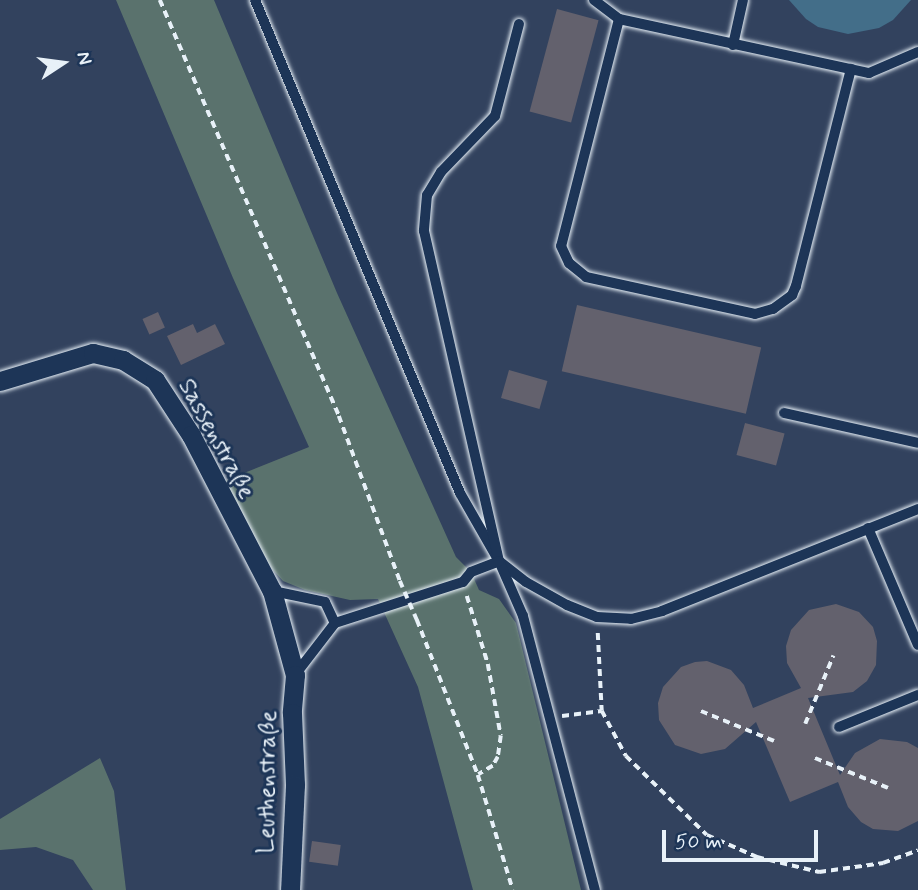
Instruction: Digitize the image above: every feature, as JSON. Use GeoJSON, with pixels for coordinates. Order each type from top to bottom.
{"type":"FeatureCollection","features":[{"type":"Feature","properties":{"kind":"street","name":"Sassenstraße"},"geometry":{"type":"LineString","coordinates":[[0,381],[93,353],[123,360],[155,380],[191,435],[272,591],[295,675]]}},
{"type":"Feature","properties":{"kind":"street","name":"Leuthenstraße"},"geometry":{"type":"LineString","coordinates":[[290,890],[295,785],[292,713],[295,675]]}},
{"type":"Feature","properties":{"kind":"lane"},"geometry":{"type":"LineString","coordinates":[[255,0],[460,493],[499,561],[523,616],[595,890]]}},
{"type":"Feature","properties":{"kind":"lane"},"geometry":{"type":"LineString","coordinates":[[594,0],[619,19],[869,73],[918,52]]}},
{"type":"Feature","properties":{"kind":"lane"},"geometry":{"type":"LineString","coordinates":[[733,45],[743,0]]}},
{"type":"Feature","properties":{"kind":"lane"},"geometry":{"type":"LineString","coordinates":[[619,19],[561,246],[569,263],[586,277],[755,314],[774,309],[792,295],[796,286],[851,69]]}},
{"type":"Feature","properties":{"kind":"lane"},"geometry":{"type":"LineString","coordinates":[[519,24],[495,116],[441,172],[427,195],[425,231],[499,561],[547,594],[597,617],[631,619],[663,611],[918,509]]}},
{"type":"Feature","properties":{"kind":"lane"},"geometry":{"type":"LineString","coordinates":[[784,413],[918,443]]}},
{"type":"Feature","properties":{"kind":"lane"},"geometry":{"type":"LineString","coordinates":[[868,528],[918,645]]}},
{"type":"Feature","properties":{"kind":"lane"},"geometry":{"type":"LineString","coordinates":[[295,675],[335,624],[463,582],[471,572],[499,561]]}},
{"type":"Feature","properties":{"kind":"lane"},"geometry":{"type":"LineString","coordinates":[[272,591],[325,602],[335,624]]}},
{"type":"Feature","properties":{"kind":"lane"},"geometry":{"type":"LineString","coordinates":[[839,727],[918,695]]}},
{"type":"Feature","properties":{"kind":"path"},"geometry":{"type":"LineString","coordinates":[[160,0],[339,416],[400,581],[478,775],[513,890]]}},
{"type":"Feature","properties":{"kind":"path"},"geometry":{"type":"LineString","coordinates":[[463,582],[488,664],[501,736],[498,757],[493,766],[478,775]]}},
{"type":"Feature","properties":{"kind":"path"},"geometry":{"type":"LineString","coordinates":[[597,617],[598,676],[602,711],[625,756],[707,835],[757,858],[819,872],[883,863],[918,850]]}},
{"type":"Feature","properties":{"kind":"path"},"geometry":{"type":"LineString","coordinates":[[805,724],[833,656]]}},
{"type":"Feature","properties":{"kind":"path"},"geometry":{"type":"LineString","coordinates":[[550,717],[602,711]]}},
{"type":"Feature","properties":{"kind":"path"},"geometry":{"type":"LineString","coordinates":[[701,711],[774,741]]}},
{"type":"Feature","properties":{"kind":"path"},"geometry":{"type":"LineString","coordinates":[[815,758],[888,788]]}},
{"type":"Feature","properties":{"kind":"green space"},"geometry":{"type":"Polygon","coordinates":[[[116,0],[214,0],[337,293],[456,557],[471,572],[479,590],[499,599],[516,623],[581,890],[473,890],[418,687],[378,599],[350,600],[305,590],[283,581],[263,559],[224,481],[309,447],[233,278],[116,0]]]}},
{"type":"Feature","properties":{"kind":"green space"},"geometry":{"type":"Polygon","coordinates":[[[100,758],[114,791],[126,890],[93,890],[73,860],[36,847],[0,850],[0,819],[100,758]]]}},
{"type":"Feature","properties":{"kind":"water"},"geometry":{"type":"Polygon","coordinates":[[[789,0],[911,0],[893,20],[879,28],[848,34],[818,27],[806,19],[789,0]]]}},
{"type":"Feature","properties":{"kind":"building"},"geometry":{"type":"Polygon","coordinates":[[[557,9],[599,20],[571,123],[530,111],[557,9]]]}},
{"type":"Feature","properties":{"kind":"building"},"geometry":{"type":"Polygon","coordinates":[[[577,305],[761,348],[746,414],[562,371],[577,305]]]}},
{"type":"Feature","properties":{"kind":"building"},"geometry":{"type":"Polygon","coordinates":[[[158,312],[165,328],[149,334],[142,319],[158,312]]]}},
{"type":"Feature","properties":{"kind":"building"},"geometry":{"type":"Polygon","coordinates":[[[193,324],[197,333],[215,324],[225,344],[181,365],[167,336],[193,324]]]}},
{"type":"Feature","properties":{"kind":"building"},"geometry":{"type":"Polygon","coordinates":[[[509,370],[547,381],[539,409],[501,398],[509,370]]]}},
{"type":"Feature","properties":{"kind":"building"},"geometry":{"type":"Polygon","coordinates":[[[745,423],[785,434],[776,465],[736,455],[745,423]]]}},
{"type":"Feature","properties":{"kind":"building"},"geometry":{"type":"Polygon","coordinates":[[[836,604],[859,612],[873,627],[877,641],[876,665],[867,681],[853,692],[808,698],[840,775],[855,753],[880,739],[907,742],[918,748],[918,821],[898,831],[873,829],[861,822],[848,807],[838,782],[790,802],[756,722],[725,749],[701,754],[675,745],[659,720],[658,703],[663,687],[681,667],[695,662],[707,661],[731,670],[744,685],[753,708],[801,688],[787,663],[786,646],[791,630],[809,610],[836,604]]]}},
{"type":"Feature","properties":{"kind":"building"},"geometry":{"type":"Polygon","coordinates":[[[312,841],[341,845],[338,866],[309,862],[312,841]]]}}]}
